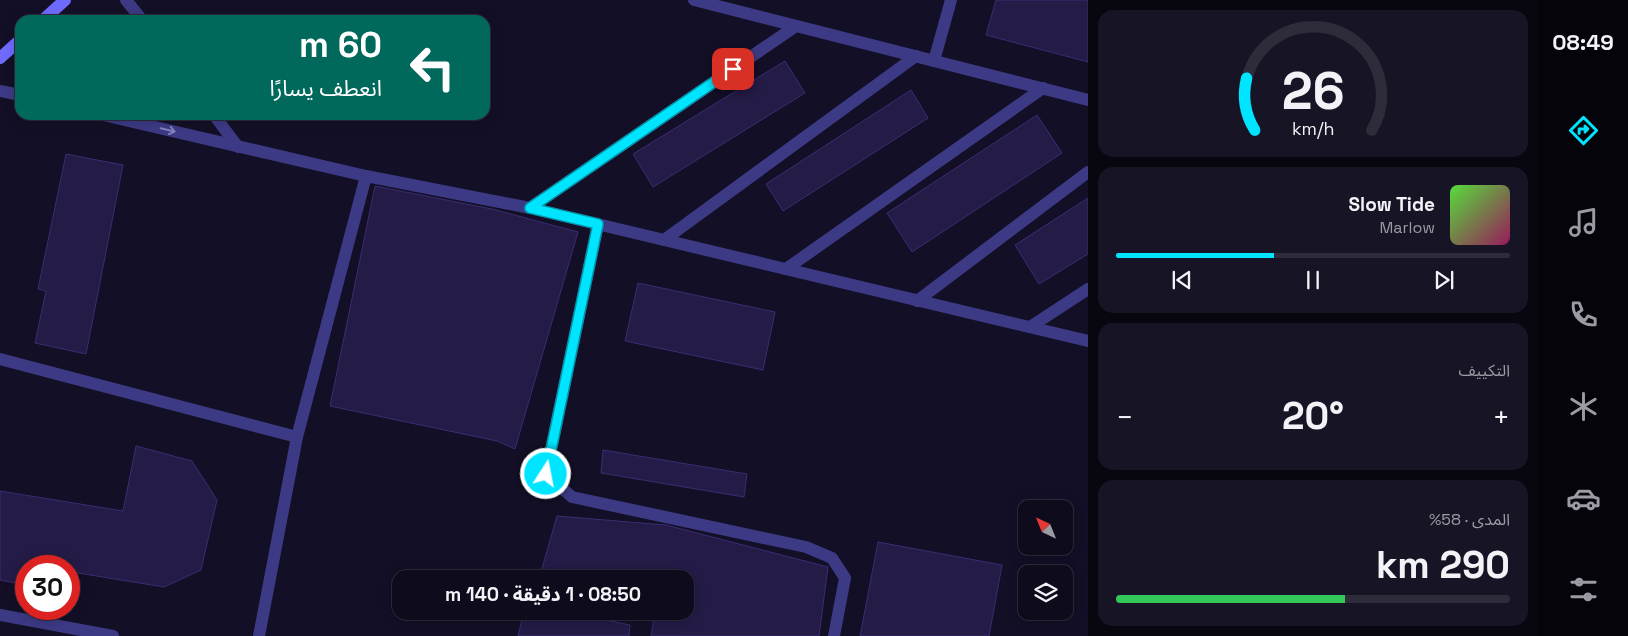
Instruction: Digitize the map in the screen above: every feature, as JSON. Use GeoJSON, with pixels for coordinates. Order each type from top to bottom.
{"type":"FeatureCollection","features":[{"type":"Feature","properties":{"kind":"main road"},"geometry":{"type":"LineString","coordinates":[[48,15],[65,0]]}},
{"type":"Feature","properties":{"kind":"main road"},"geometry":{"type":"LineString","coordinates":[[0,58],[15,44]]}},
{"type":"Feature","properties":{"kind":"street"},"geometry":{"type":"LineString","coordinates":[[126,0],[138,15]]}},
{"type":"Feature","properties":{"kind":"street"},"geometry":{"type":"LineString","coordinates":[[694,0],[1088,100]]}},
{"type":"Feature","properties":{"kind":"street"},"geometry":{"type":"LineString","coordinates":[[744,13],[748,0]]}},
{"type":"Feature","properties":{"kind":"street"},"geometry":{"type":"LineString","coordinates":[[934,61],[951,0]]}},
{"type":"Feature","properties":{"kind":"street"},"geometry":{"type":"LineString","coordinates":[[530,208],[796,26]]}},
{"type":"Feature","properties":{"kind":"street"},"geometry":{"type":"LineString","coordinates":[[664,240],[916,56]]}},
{"type":"Feature","properties":{"kind":"street"},"geometry":{"type":"LineString","coordinates":[[786,269],[1043,88]]}},
{"type":"Feature","properties":{"kind":"street"},"geometry":{"type":"LineString","coordinates":[[0,90],[15,94]]}},
{"type":"Feature","properties":{"kind":"street"},"geometry":{"type":"LineString","coordinates":[[124,120],[366,176],[530,208],[1088,342]]}},
{"type":"Feature","properties":{"kind":"street"},"geometry":{"type":"LineString","coordinates":[[218,120],[238,147]]}},
{"type":"Feature","properties":{"kind":"street"},"geometry":{"type":"LineString","coordinates":[[917,300],[1088,172]]}},
{"type":"Feature","properties":{"kind":"street"},"geometry":{"type":"LineString","coordinates":[[260,636],[297,437],[366,176]]}},
{"type":"Feature","properties":{"kind":"street"},"geometry":{"type":"LineString","coordinates":[[598,224],[546,474],[572,497],[806,547],[832,558],[845,578],[834,636]]}},
{"type":"Feature","properties":{"kind":"street"},"geometry":{"type":"LineString","coordinates":[[1030,327],[1088,289]]}},
{"type":"Feature","properties":{"kind":"street"},"geometry":{"type":"LineString","coordinates":[[0,359],[297,437]]}},
{"type":"Feature","properties":{"kind":"street"},"geometry":{"type":"LineString","coordinates":[[0,615],[113,636]]}},
{"type":"Feature","properties":{"kind":"building"},"geometry":{"type":"Polygon","coordinates":[[[996,0],[1088,0],[1088,62],[986,35],[996,0]]]}},
{"type":"Feature","properties":{"kind":"building"},"geometry":{"type":"Polygon","coordinates":[[[785,61],[805,93],[653,187],[633,154],[785,61]]]}},
{"type":"Feature","properties":{"kind":"building"},"geometry":{"type":"Polygon","coordinates":[[[911,90],[928,118],[783,211],[766,184],[911,90]]]}},
{"type":"Feature","properties":{"kind":"building"},"geometry":{"type":"Polygon","coordinates":[[[1037,115],[1062,153],[912,252],[887,213],[1037,115]]]}},
{"type":"Feature","properties":{"kind":"building"},"geometry":{"type":"Polygon","coordinates":[[[66,154],[123,165],[86,354],[35,343],[46,291],[38,289],[66,154]]]}},
{"type":"Feature","properties":{"kind":"building"},"geometry":{"type":"Polygon","coordinates":[[[375,186],[492,209],[578,232],[515,449],[497,441],[330,406],[375,186]]]}},
{"type":"Feature","properties":{"kind":"building"},"geometry":{"type":"Polygon","coordinates":[[[1088,198],[1088,254],[1039,284],[1015,245],[1088,198]]]}},
{"type":"Feature","properties":{"kind":"building"},"geometry":{"type":"Polygon","coordinates":[[[638,283],[775,312],[763,370],[625,341],[638,283]]]}},
{"type":"Feature","properties":{"kind":"building"},"geometry":{"type":"Polygon","coordinates":[[[136,446],[192,461],[217,500],[201,570],[164,587],[80,573],[80,555],[15,555],[15,583],[0,580],[0,491],[123,511],[136,446]]]}},
{"type":"Feature","properties":{"kind":"building"},"geometry":{"type":"Polygon","coordinates":[[[603,450],[747,474],[744,497],[601,473],[603,450]]]}},
{"type":"Feature","properties":{"kind":"building"},"geometry":{"type":"Polygon","coordinates":[[[557,516],[666,525],[828,567],[819,636],[651,636],[654,620],[694,620],[694,570],[542,570],[557,516]]]}},
{"type":"Feature","properties":{"kind":"building"},"geometry":{"type":"Polygon","coordinates":[[[878,542],[1002,565],[989,636],[860,636],[878,542]]]}},
{"type":"Feature","properties":{"kind":"building"},"geometry":{"type":"Polygon","coordinates":[[[522,620],[606,620],[630,625],[629,636],[518,636],[522,620]]]}},
{"type":"Feature","properties":{"kind":"route"},"geometry":{"type":"LineString","coordinates":[[546,474],[598,224],[530,208],[733,69]]}}]}
